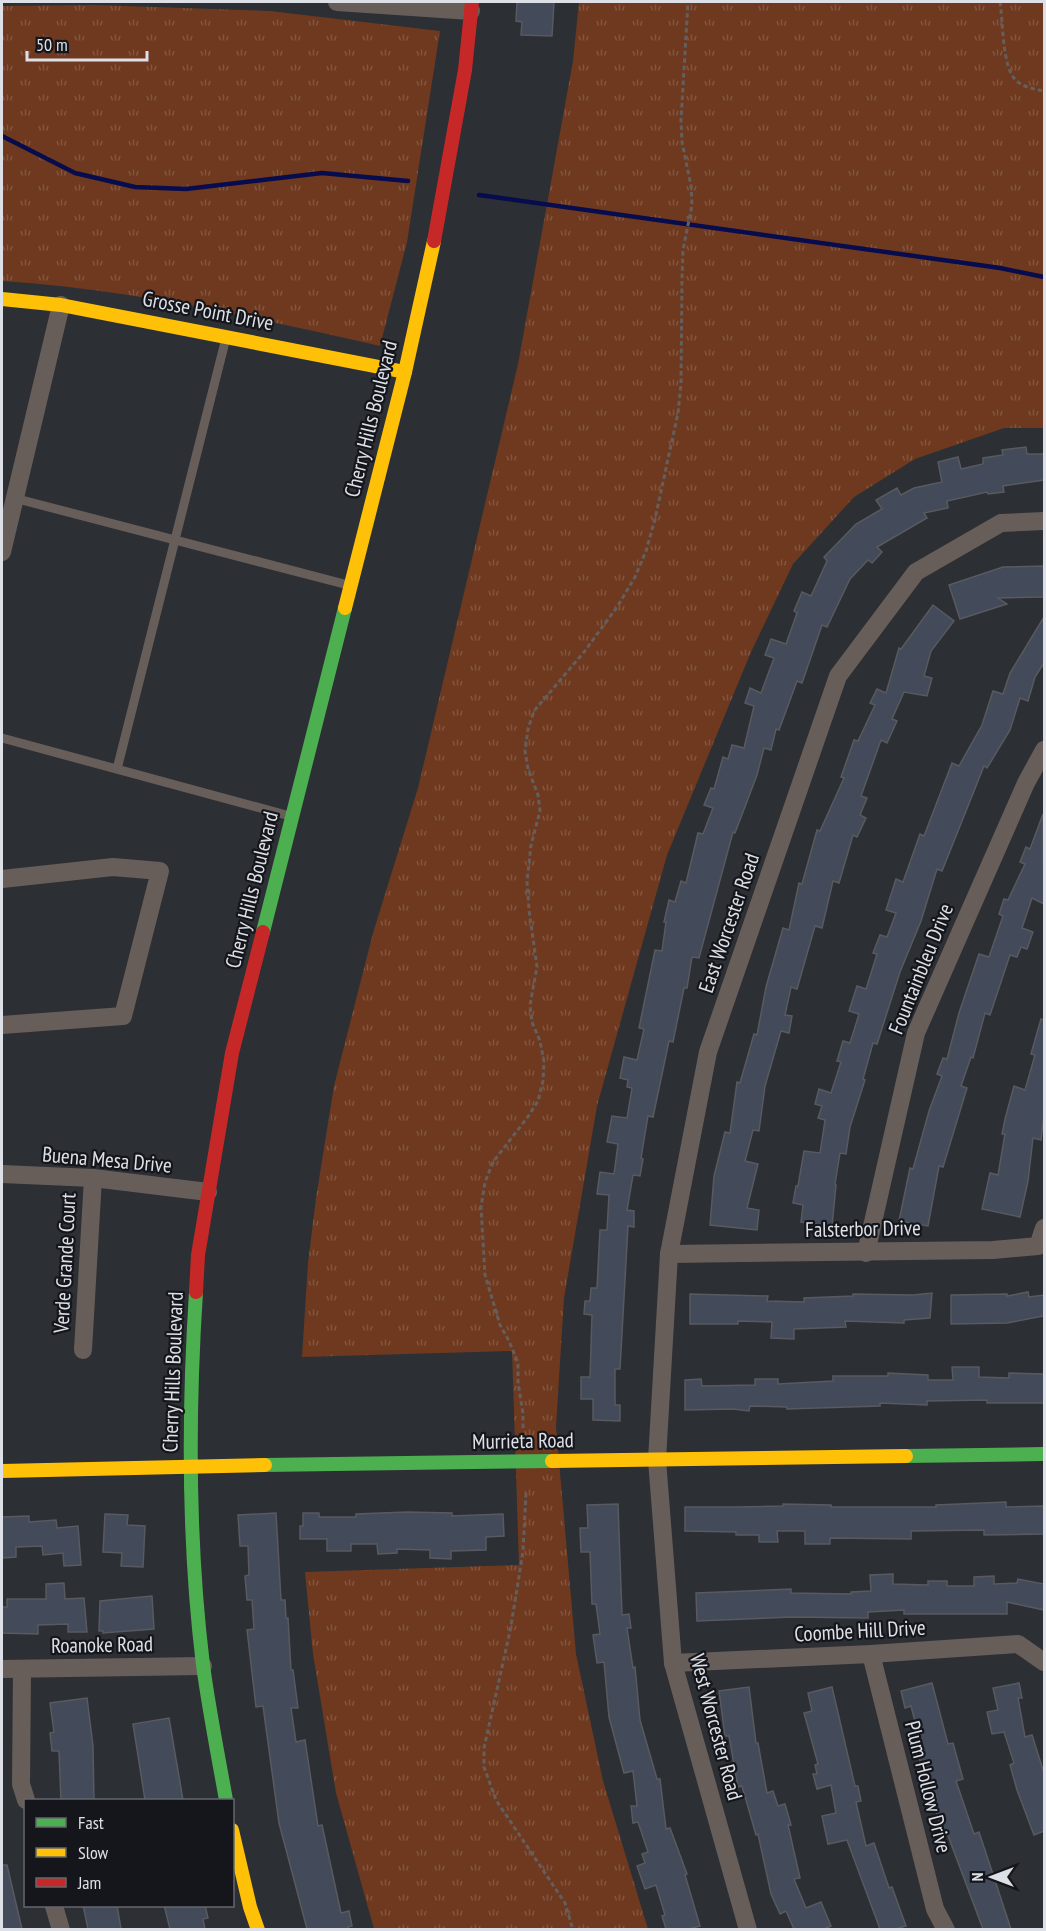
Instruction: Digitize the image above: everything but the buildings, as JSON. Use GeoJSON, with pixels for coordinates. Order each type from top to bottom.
{"type":"FeatureCollection","features":[{"type":"Feature","properties":{"kind":"street"},"geometry":{"type":"LineString","coordinates":[[337,2],[472,6]]}},
{"type":"Feature","properties":{"kind":"street","name":"Cherry Hills Boulevard"},"geometry":{"type":"LineString","coordinates":[[226,1799],[203,1666],[194,1566],[191,1466],[193,1319],[198,1255],[232,1053],[405,372],[426,281],[465,70],[472,6]]}},
{"type":"Feature","properties":{"kind":"street","name":"Grosse Point Drive"},"geometry":{"type":"LineString","coordinates":[[2,299],[61,305],[405,372]]}},
{"type":"Feature","properties":{"kind":"street"},"geometry":{"type":"LineString","coordinates":[[2,552],[61,305]]}},
{"type":"Feature","properties":{"kind":"street","name":"East Worcester Road"},"geometry":{"type":"LineString","coordinates":[[657,1460],[669,1254],[708,1052],[838,676],[916,572],[1001,523],[1044,521]]}},
{"type":"Feature","properties":{"kind":"street","name":"Fountainbleu Drive"},"geometry":{"type":"LineString","coordinates":[[866,1252],[916,1033],[1026,783],[1044,750]]}},
{"type":"Feature","properties":{"kind":"street"},"geometry":{"type":"LineString","coordinates":[[2,879],[113,867],[160,871],[123,1016],[2,1025]]}},
{"type":"Feature","properties":{"kind":"street","name":"Buena Mesa Drive"},"geometry":{"type":"LineString","coordinates":[[2,1174],[93,1178],[208,1192]]}},
{"type":"Feature","properties":{"kind":"street","name":"Verde Grande Court"},"geometry":{"type":"LineString","coordinates":[[82,1350],[93,1178]]}},
{"type":"Feature","properties":{"kind":"street","name":"Falsterbor Drive"},"geometry":{"type":"LineString","coordinates":[[669,1254],[993,1250],[1038,1246],[1044,1228]]}},
{"type":"Feature","properties":{"kind":"street","name":"Murrieta Road"},"geometry":{"type":"LineString","coordinates":[[2,1471],[191,1466],[1044,1454]]}},
{"type":"Feature","properties":{"kind":"street","name":"West Worcester Road"},"geometry":{"type":"LineString","coordinates":[[657,1460],[673,1663],[748,1929]]}},
{"type":"Feature","properties":{"kind":"street","name":"Coombe Hill Drive"},"geometry":{"type":"LineString","coordinates":[[673,1663],[871,1654],[1018,1644],[1044,1662]]}},
{"type":"Feature","properties":{"kind":"street","name":"Plum Hollow Drive"},"geometry":{"type":"LineString","coordinates":[[871,1654],[935,1909],[946,1929]]}},
{"type":"Feature","properties":{"kind":"street","name":"Roanoke Road"},"geometry":{"type":"LineString","coordinates":[[2,1670],[203,1666]]}},
{"type":"Feature","properties":{"kind":"street"},"geometry":{"type":"LineString","coordinates":[[22,1670],[21,1784],[26,1799]]}},
{"type":"Feature","properties":{"kind":"street"},"geometry":{"type":"LineString","coordinates":[[234,1839],[250,1907],[258,1929]]}},
{"type":"Feature","properties":{"kind":"street"},"geometry":{"type":"LineString","coordinates":[[55,1907],[61,1929]]}},
{"type":"Feature","properties":{"kind":"lane"},"geometry":{"type":"LineString","coordinates":[[117,769],[227,336]]}},
{"type":"Feature","properties":{"kind":"lane"},"geometry":{"type":"LineString","coordinates":[[14,498],[351,585]]}},
{"type":"Feature","properties":{"kind":"lane"},"geometry":{"type":"LineString","coordinates":[[2,738],[292,816]]}},
{"type":"Feature","properties":{"kind":"path"},"geometry":{"type":"LineString","coordinates":[[523,1428],[518,1363],[500,1325],[485,1275],[481,1207],[485,1182],[493,1162],[538,1101],[543,1081],[544,1062],[540,1041],[532,1022],[530,1005],[537,967],[527,881],[531,845],[540,811],[538,795],[528,769],[525,751],[528,729],[534,711],[578,659],[617,607],[635,577],[646,551],[655,519],[678,413],[682,349],[682,279],[686,232],[692,206],[681,120],[688,2]]}},
{"type":"Feature","properties":{"kind":"path"},"geometry":{"type":"LineString","coordinates":[[1000,2],[1004,45],[1013,77],[1026,87],[1044,91]]}},
{"type":"Feature","properties":{"kind":"path"},"geometry":{"type":"LineString","coordinates":[[526,1493],[523,1551],[510,1631],[484,1748],[484,1767],[496,1800],[565,1903],[573,1929]]}},
{"type":"Feature","properties":{"kind":"green space"},"geometry":{"type":"Polygon","coordinates":[[[579,2],[1044,2],[1044,428],[1004,428],[915,459],[854,497],[793,564],[751,652],[667,855],[597,1106],[564,1298],[556,1427],[576,1654],[603,1781],[648,1929],[374,1929],[336,1793],[313,1654],[305,1572],[519,1565],[512,1351],[302,1357],[308,1263],[334,1086],[373,933],[418,788],[518,364],[573,61],[579,2]]]}},
{"type":"Feature","properties":{"kind":"green space"},"geometry":{"type":"Polygon","coordinates":[[[96,5],[270,11],[440,31],[407,242],[380,346],[192,306],[98,291],[2,281],[2,6],[96,5]]]}},
{"type":"Feature","properties":{"kind":"waterway"},"geometry":{"type":"LineString","coordinates":[[2,136],[75,173],[135,187],[186,189],[322,173],[408,181]]}},
{"type":"Feature","properties":{"kind":"waterway"},"geometry":{"type":"LineString","coordinates":[[479,195],[1000,268],[1044,277]]}},
{"type":"Feature","properties":{"kind":"traffic: fast"},"geometry":{"type":"LineString","coordinates":[[263,932],[345,608]]}},
{"type":"Feature","properties":{"kind":"traffic: fast"},"geometry":{"type":"LineString","coordinates":[[196,1292],[191,1432],[194,1572],[203,1665],[226,1799]]}},
{"type":"Feature","properties":{"kind":"traffic: fast"},"geometry":{"type":"LineString","coordinates":[[906,1456],[1044,1454]]}},
{"type":"Feature","properties":{"kind":"traffic: fast"},"geometry":{"type":"LineString","coordinates":[[265,1465],[552,1461]]}},
{"type":"Feature","properties":{"kind":"traffic: slow"},"geometry":{"type":"LineString","coordinates":[[345,608],[405,372],[434,241]]}},
{"type":"Feature","properties":{"kind":"traffic: slow"},"geometry":{"type":"LineString","coordinates":[[2,299],[61,305],[405,372]]}},
{"type":"Feature","properties":{"kind":"traffic: slow"},"geometry":{"type":"LineString","coordinates":[[552,1461],[906,1456]]}},
{"type":"Feature","properties":{"kind":"traffic: slow"},"geometry":{"type":"LineString","coordinates":[[2,1471],[265,1465]]}},
{"type":"Feature","properties":{"kind":"traffic: slow"},"geometry":{"type":"LineString","coordinates":[[234,1839],[250,1907],[258,1930]]}},
{"type":"Feature","properties":{"kind":"traffic: jam"},"geometry":{"type":"LineString","coordinates":[[434,241],[465,70],[472,2]]}},
{"type":"Feature","properties":{"kind":"traffic: jam"},"geometry":{"type":"LineString","coordinates":[[196,1292],[198,1255],[232,1053],[263,932]]}}]}
